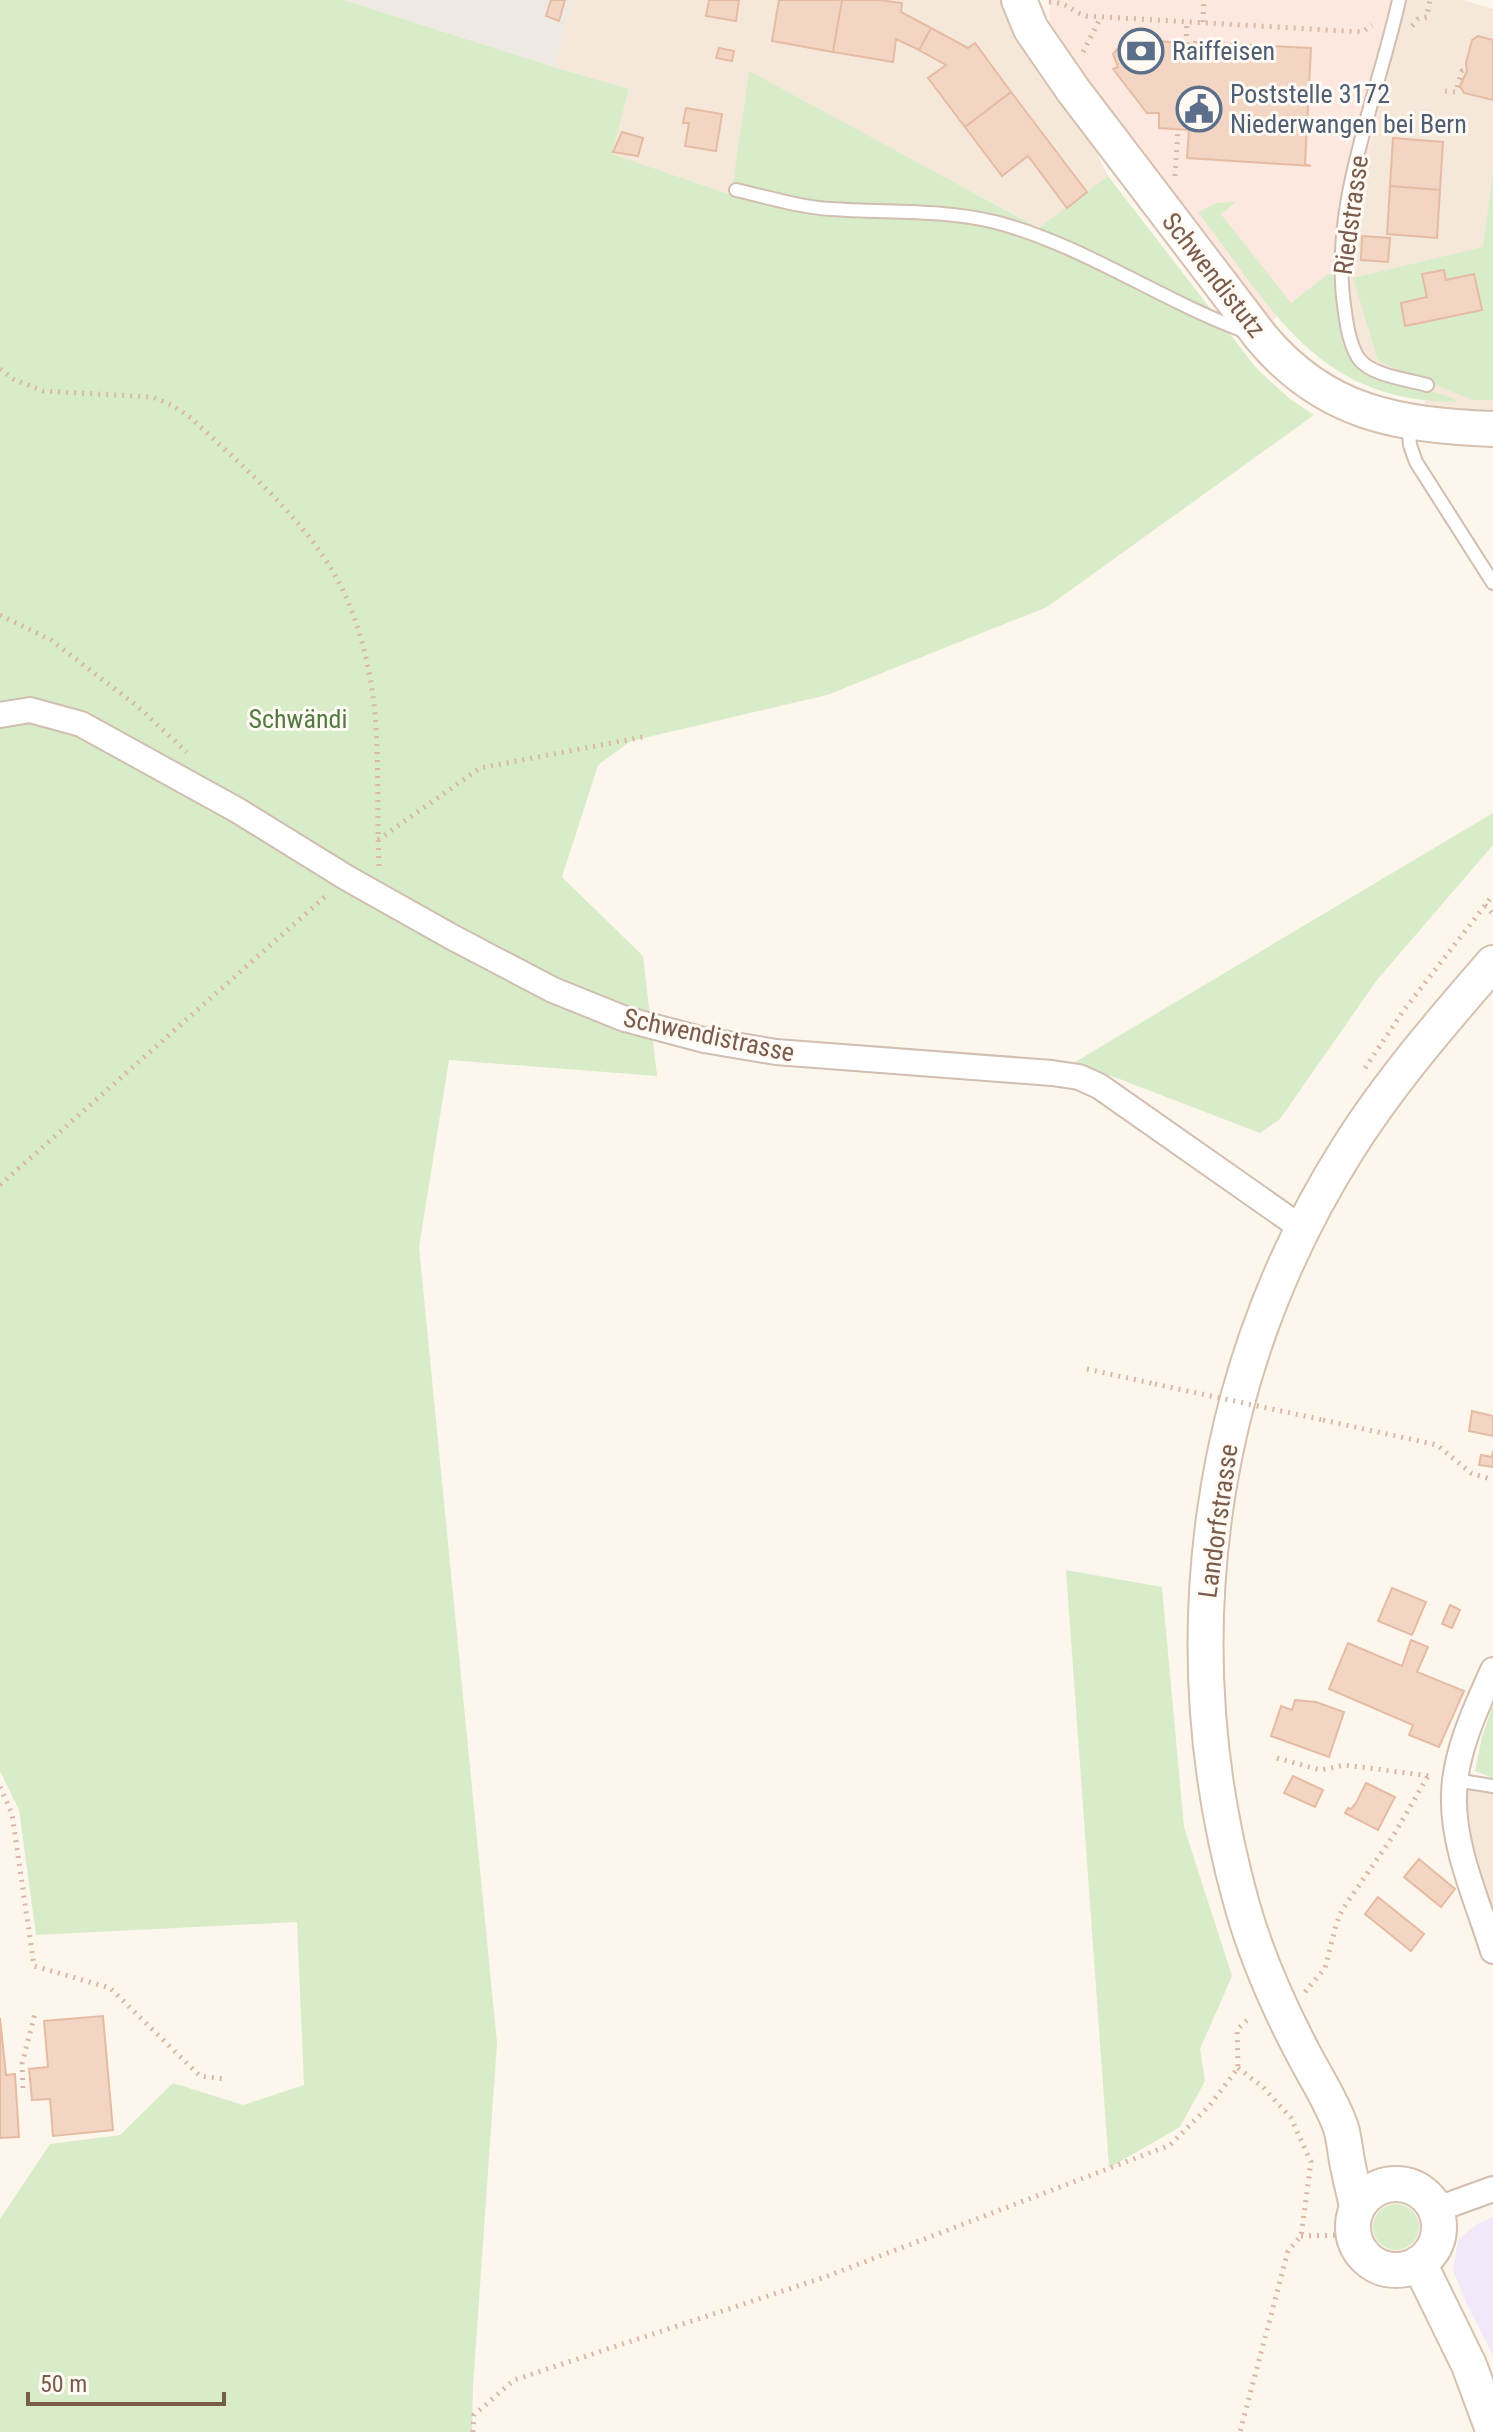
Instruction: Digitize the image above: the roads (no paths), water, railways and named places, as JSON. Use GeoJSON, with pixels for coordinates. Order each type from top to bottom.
{"type":"FeatureCollection","features":[{"type":"Feature","properties":{"kind":"street","name":"Schwendistutz"},"geometry":{"type":"LineString","coordinates":[[1019,0],[1031,29],[1073,90],[1261,337],[1287,366],[1324,393],[1409,434],[1493,429]]}},
{"type":"Feature","properties":{"kind":"street","name":"Schwendistrasse"},"geometry":{"type":"LineString","coordinates":[[0,715],[30,710],[81,724],[237,810],[380,897],[553,990],[625,1019],[704,1040],[776,1052],[1079,1077],[1118,1098],[1303,1229]]}},
{"type":"Feature","properties":{"kind":"street","name":"Landorfstrasse"},"geometry":{"type":"LineString","coordinates":[[1419,2263],[1406,2269],[1379,2266],[1358,2248],[1341,2128],[1281,2011],[1243,1910],[1227,1848],[1214,1776],[1205,1673],[1206,1589],[1223,1463],[1247,1367],[1303,1229],[1333,1173],[1371,1114],[1493,963]]}},
{"type":"Feature","properties":{"kind":"street"},"geometry":{"type":"LineString","coordinates":[[1493,1670],[1470,1725],[1455,1780],[1454,1809],[1464,1859],[1493,1951]]}},
{"type":"Feature","properties":{"kind":"street","name":"Landorfstrasse"},"geometry":{"type":"LineString","coordinates":[[1341,2128],[1402,2184],[1416,2189],[1427,2198],[1435,2210]]}},
{"type":"Feature","properties":{"kind":"street"},"geometry":{"type":"LineString","coordinates":[[1355,2221],[1371,2191],[1402,2184]]}},
{"type":"Feature","properties":{"kind":"street"},"geometry":{"type":"LineString","coordinates":[[1493,2189],[1435,2210],[1438,2222],[1434,2245],[1419,2263],[1469,2365],[1493,2430]]}},
{"type":"Feature","properties":{"kind":"lane","name":"Riedstrasse"},"geometry":{"type":"LineString","coordinates":[[1399,0],[1349,198],[1342,245],[1341,289],[1352,344],[1360,361],[1375,371],[1427,385]]}},
{"type":"Feature","properties":{"kind":"lane"},"geometry":{"type":"LineString","coordinates":[[736,190],[831,209],[943,213],[996,223],[1057,244],[1200,313],[1261,337]]}},
{"type":"Feature","properties":{"kind":"lane"},"geometry":{"type":"LineString","coordinates":[[1409,434],[1416,462],[1493,583]]}},
{"type":"Feature","properties":{"kind":"lane"},"geometry":{"type":"LineString","coordinates":[[1455,1780],[1493,1786]]}},
{"type":"Feature","properties":{"kind":"place","name":"Raiffeisen"},"geometry":{"type":"Point","coordinates":[1141,51]}},
{"type":"Feature","properties":{"kind":"place","name":"Poststelle 3172 Niederwangen bei Bern"},"geometry":{"type":"Point","coordinates":[1199,109]}},
{"type":"Feature","properties":{"kind":"park label","name":"Schwändi"},"geometry":{"type":"Point","coordinates":[298,719]}}]}
